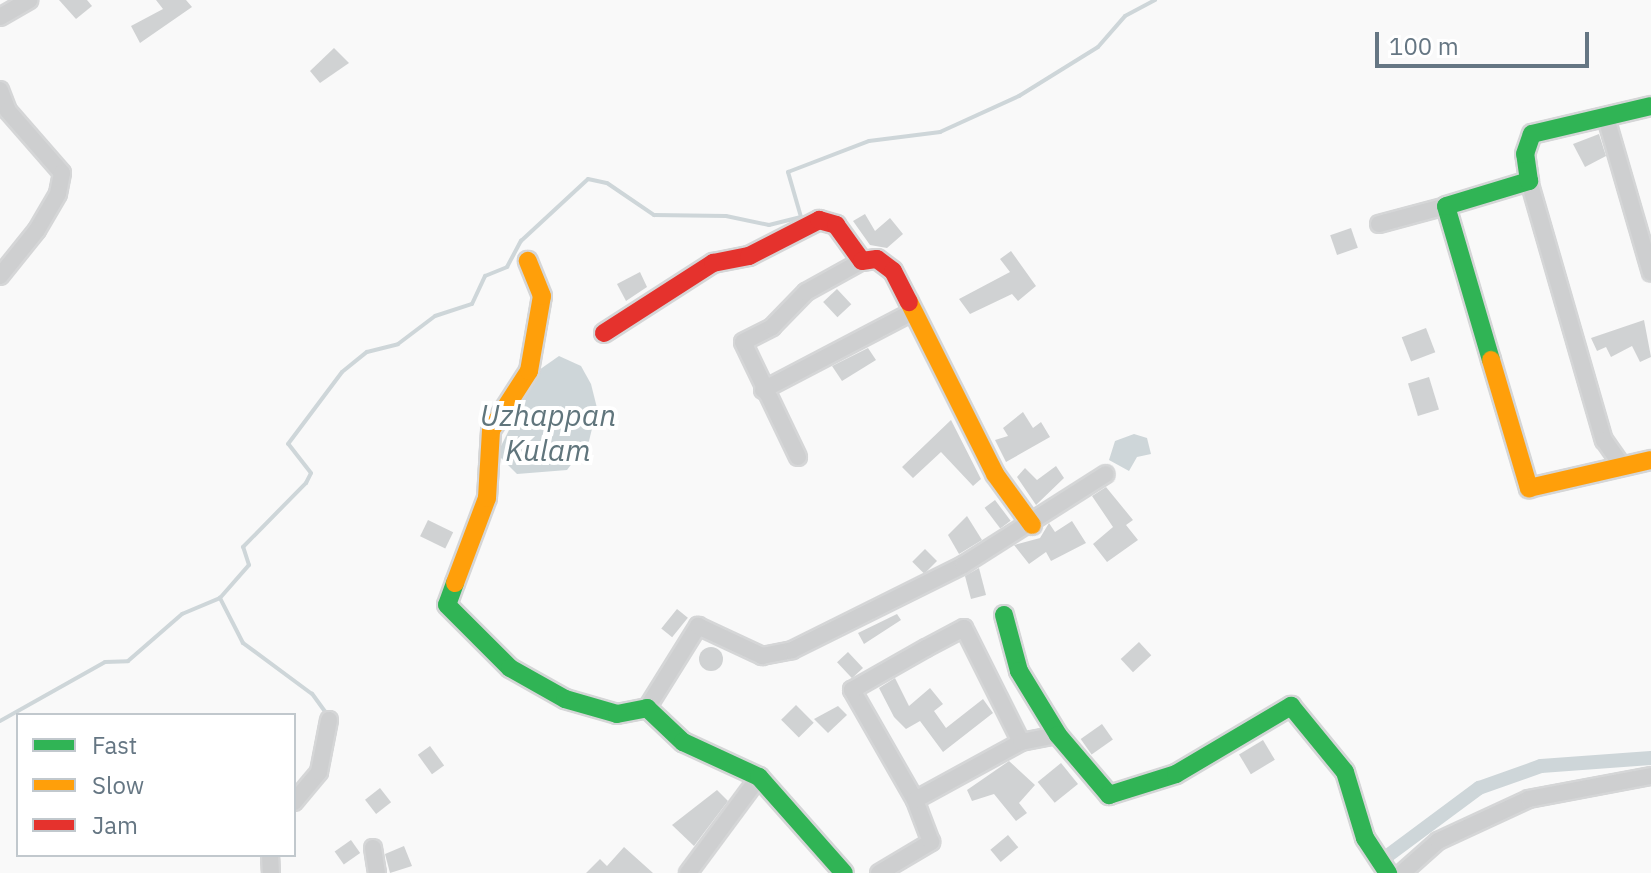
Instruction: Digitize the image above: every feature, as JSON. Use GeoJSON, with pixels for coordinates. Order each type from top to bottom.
{"type":"FeatureCollection","features":[{"type":"Feature","properties":{"kind":"street"},"geometry":{"type":"LineString","coordinates":[[0,17],[29,0]]}},
{"type":"Feature","properties":{"kind":"street"},"geometry":{"type":"LineString","coordinates":[[0,90],[8,111],[62,173],[58,194],[37,230],[0,276]]}},
{"type":"Feature","properties":{"kind":"street"},"geometry":{"type":"LineString","coordinates":[[1623,467],[1604,440],[1529,181],[1525,154],[1532,134],[1651,106]]}},
{"type":"Feature","properties":{"kind":"street"},"geometry":{"type":"LineString","coordinates":[[1606,118],[1651,273]]}},
{"type":"Feature","properties":{"kind":"street"},"geometry":{"type":"LineString","coordinates":[[1379,224],[1529,181]]}},
{"type":"Feature","properties":{"kind":"street"},"geometry":{"type":"LineString","coordinates":[[1446,206],[1529,488],[1651,460]]}},
{"type":"Feature","properties":{"kind":"street"},"geometry":{"type":"LineString","coordinates":[[604,333],[713,263],[749,256],[819,220],[836,225],[862,261]]}},
{"type":"Feature","properties":{"kind":"street"},"geometry":{"type":"LineString","coordinates":[[798,457],[763,390],[743,342],[772,327],[806,292],[862,261],[877,259],[893,271],[995,474],[1032,525]]}},
{"type":"Feature","properties":{"kind":"street"},"geometry":{"type":"LineString","coordinates":[[528,261],[542,296],[529,371],[491,430],[487,498],[447,605],[510,668],[565,699],[617,714],[647,708],[698,626],[762,656],[792,650],[1032,525],[1106,474]]}},
{"type":"Feature","properties":{"kind":"street"},"geometry":{"type":"LineString","coordinates":[[763,390],[912,312]]}},
{"type":"Feature","properties":{"kind":"street"},"geometry":{"type":"LineString","coordinates":[[1004,615],[1019,671],[1058,735],[1109,795],[1128,793],[1176,774],[1291,706],[1345,772],[1365,838],[1388,873]]}},
{"type":"Feature","properties":{"kind":"street"},"geometry":{"type":"LineString","coordinates":[[879,873],[931,842],[915,800],[852,690],[964,628],[1021,742]]}},
{"type":"Feature","properties":{"kind":"street"},"geometry":{"type":"LineString","coordinates":[[647,708],[683,742],[759,777],[844,873]]}},
{"type":"Feature","properties":{"kind":"street"},"geometry":{"type":"LineString","coordinates":[[296,800],[319,772],[329,720]]}},
{"type":"Feature","properties":{"kind":"street"},"geometry":{"type":"LineString","coordinates":[[915,800],[1021,742],[1058,735]]}},
{"type":"Feature","properties":{"kind":"street"},"geometry":{"type":"LineString","coordinates":[[1402,873],[1438,841],[1529,799],[1651,776]]}},
{"type":"Feature","properties":{"kind":"street"},"geometry":{"type":"LineString","coordinates":[[688,873],[759,777]]}},
{"type":"Feature","properties":{"kind":"street"},"geometry":{"type":"LineString","coordinates":[[373,848],[377,873]]}},
{"type":"Feature","properties":{"kind":"water","name":"Uzhappan Kulam"},"geometry":{"type":"Polygon","coordinates":[[[559,356],[581,366],[591,384],[597,408],[589,441],[567,470],[517,474],[497,454],[539,370],[559,356]]]}},
{"type":"Feature","properties":{"kind":"water"},"geometry":{"type":"Polygon","coordinates":[[[1134,434],[1147,438],[1151,454],[1137,457],[1129,471],[1109,460],[1115,441],[1134,434]]]}},
{"type":"Feature","properties":{"kind":"building"},"geometry":{"type":"Polygon","coordinates":[[[59,0],[87,0],[92,6],[76,19],[59,0]]]}},
{"type":"Feature","properties":{"kind":"building"},"geometry":{"type":"Polygon","coordinates":[[[156,0],[186,0],[192,7],[140,43],[131,26],[163,9],[156,0]]]}},
{"type":"Feature","properties":{"kind":"building"},"geometry":{"type":"Polygon","coordinates":[[[334,48],[349,63],[320,83],[310,71],[334,48]]]}},
{"type":"Feature","properties":{"kind":"building"},"geometry":{"type":"Polygon","coordinates":[[[1599,134],[1606,156],[1585,167],[1573,144],[1599,134]]]}},
{"type":"Feature","properties":{"kind":"building"},"geometry":{"type":"Polygon","coordinates":[[[865,214],[875,231],[890,218],[903,234],[887,248],[870,245],[853,221],[865,214]]]}},
{"type":"Feature","properties":{"kind":"building"},"geometry":{"type":"Polygon","coordinates":[[[1351,228],[1358,248],[1337,255],[1330,235],[1351,228]]]}},
{"type":"Feature","properties":{"kind":"building"},"geometry":{"type":"Polygon","coordinates":[[[1011,251],[1036,286],[1018,301],[1012,294],[970,314],[959,299],[1010,272],[1000,259],[1011,251]]]}},
{"type":"Feature","properties":{"kind":"building"},"geometry":{"type":"Polygon","coordinates":[[[640,272],[647,287],[626,301],[617,284],[640,272]]]}},
{"type":"Feature","properties":{"kind":"building"},"geometry":{"type":"Polygon","coordinates":[[[837,289],[851,304],[837,317],[823,302],[837,289]]]}},
{"type":"Feature","properties":{"kind":"building"},"geometry":{"type":"Polygon","coordinates":[[[1644,320],[1651,357],[1640,362],[1632,346],[1611,357],[1606,347],[1597,351],[1591,338],[1644,320]]]}},
{"type":"Feature","properties":{"kind":"building"},"geometry":{"type":"Polygon","coordinates":[[[1426,328],[1435,352],[1411,362],[1402,337],[1426,328]]]}},
{"type":"Feature","properties":{"kind":"building"},"geometry":{"type":"Polygon","coordinates":[[[868,348],[876,360],[842,381],[832,366],[868,348]]]}},
{"type":"Feature","properties":{"kind":"building"},"geometry":{"type":"Polygon","coordinates":[[[1429,377],[1439,410],[1418,416],[1408,383],[1429,377]]]}},
{"type":"Feature","properties":{"kind":"building"},"geometry":{"type":"Polygon","coordinates":[[[1023,412],[1033,428],[1041,422],[1050,437],[1006,462],[995,440],[1008,436],[1003,428],[1023,412]]]}},
{"type":"Feature","properties":{"kind":"building"},"geometry":{"type":"Polygon","coordinates":[[[951,420],[981,479],[973,486],[941,452],[913,478],[902,467],[951,420]]]}},
{"type":"Feature","properties":{"kind":"building"},"geometry":{"type":"Polygon","coordinates":[[[1056,466],[1064,478],[1036,505],[1017,477],[1025,468],[1037,480],[1056,466]]]}},
{"type":"Feature","properties":{"kind":"building"},"geometry":{"type":"Polygon","coordinates":[[[1106,487],[1133,520],[1126,525],[1138,540],[1107,562],[1093,544],[1113,527],[1092,496],[1106,487]]]}},
{"type":"Feature","properties":{"kind":"building"},"geometry":{"type":"Polygon","coordinates":[[[995,500],[1011,521],[1000,529],[985,508],[995,500]]]}},
{"type":"Feature","properties":{"kind":"building"},"geometry":{"type":"Polygon","coordinates":[[[967,516],[982,540],[959,554],[948,535],[967,516]]]}},
{"type":"Feature","properties":{"kind":"building"},"geometry":{"type":"Polygon","coordinates":[[[428,520],[453,532],[445,548],[420,536],[428,520]]]}},
{"type":"Feature","properties":{"kind":"building"},"geometry":{"type":"Polygon","coordinates":[[[1072,521],[1086,543],[1051,561],[1046,552],[1029,564],[1014,545],[1040,538],[1049,523],[1055,532],[1072,521]]]}},
{"type":"Feature","properties":{"kind":"building"},"geometry":{"type":"Polygon","coordinates":[[[925,549],[937,561],[924,574],[912,562],[925,549]]]}},
{"type":"Feature","properties":{"kind":"building"},"geometry":{"type":"Polygon","coordinates":[[[979,568],[986,595],[971,599],[965,576],[979,568]]]}},
{"type":"Feature","properties":{"kind":"building"},"geometry":{"type":"Polygon","coordinates":[[[677,609],[688,618],[672,637],[661,628],[677,609]]]}},
{"type":"Feature","properties":{"kind":"building"},"geometry":{"type":"Polygon","coordinates":[[[897,614],[901,620],[864,644],[858,633],[897,614]]]}},
{"type":"Feature","properties":{"kind":"building"},"geometry":{"type":"Polygon","coordinates":[[[1139,642],[1151,655],[1133,672],[1121,659],[1139,642]]]}},
{"type":"Feature","properties":{"kind":"building"},"geometry":{"type":"Polygon","coordinates":[[[711,647],[720,650],[723,659],[720,668],[711,671],[702,668],[699,659],[702,650],[711,647]]]}},
{"type":"Feature","properties":{"kind":"building"},"geometry":{"type":"Polygon","coordinates":[[[848,652],[863,668],[852,678],[837,662],[848,652]]]}},
{"type":"Feature","properties":{"kind":"building"},"geometry":{"type":"Polygon","coordinates":[[[895,678],[909,706],[930,688],[943,704],[934,711],[946,728],[983,699],[993,713],[943,752],[920,721],[906,729],[894,717],[879,688],[895,678]]]}},
{"type":"Feature","properties":{"kind":"building"},"geometry":{"type":"Polygon","coordinates":[[[796,705],[814,723],[799,738],[781,720],[796,705]]]}},
{"type":"Feature","properties":{"kind":"building"},"geometry":{"type":"Polygon","coordinates":[[[838,706],[847,715],[828,733],[814,719],[838,706]]]}},
{"type":"Feature","properties":{"kind":"building"},"geometry":{"type":"Polygon","coordinates":[[[1102,724],[1113,740],[1092,754],[1081,739],[1102,724]]]}},
{"type":"Feature","properties":{"kind":"building"},"geometry":{"type":"Polygon","coordinates":[[[1263,740],[1275,760],[1251,774],[1239,754],[1263,740]]]}},
{"type":"Feature","properties":{"kind":"building"},"geometry":{"type":"Polygon","coordinates":[[[430,746],[444,765],[432,774],[418,755],[430,746]]]}},
{"type":"Feature","properties":{"kind":"building"},"geometry":{"type":"Polygon","coordinates":[[[1009,761],[1035,785],[1019,803],[1027,813],[1016,821],[994,794],[972,801],[967,790],[1009,761]]]}},
{"type":"Feature","properties":{"kind":"building"},"geometry":{"type":"Polygon","coordinates":[[[1061,763],[1078,784],[1055,803],[1038,782],[1061,763]]]}},
{"type":"Feature","properties":{"kind":"building"},"geometry":{"type":"Polygon","coordinates":[[[380,788],[391,802],[376,814],[365,800],[380,788]]]}},
{"type":"Feature","properties":{"kind":"building"},"geometry":{"type":"Polygon","coordinates":[[[717,790],[728,801],[694,846],[672,825],[717,790]]]}},
{"type":"Feature","properties":{"kind":"building"},"geometry":{"type":"Polygon","coordinates":[[[1008,835],[1018,847],[1001,862],[990,850],[1008,835]]]}},
{"type":"Feature","properties":{"kind":"building"},"geometry":{"type":"Polygon","coordinates":[[[351,840],[360,853],[344,865],[335,851],[351,840]]]}},
{"type":"Feature","properties":{"kind":"building"},"geometry":{"type":"Polygon","coordinates":[[[404,846],[412,866],[390,873],[385,854],[404,846]]]}},
{"type":"Feature","properties":{"kind":"building"},"geometry":{"type":"Polygon","coordinates":[[[624,847],[653,873],[586,873],[600,859],[607,866],[624,847]]]}},
{"type":"Feature","properties":{"kind":"waterway"},"geometry":{"type":"LineString","coordinates":[[329,717],[312,694],[243,643],[220,598],[249,565],[243,547],[306,483],[311,473],[288,444],[342,372],[367,352],[398,344],[435,316],[472,304],[485,276],[507,267],[521,241],[588,179],[607,183],[654,215],[726,216],[769,225],[801,217],[788,172],[869,141],[940,132],[1019,96],[1098,47],[1125,16],[1155,0]]}},
{"type":"Feature","properties":{"kind":"waterway"},"geometry":{"type":"LineString","coordinates":[[0,721],[105,662],[128,661],[182,614],[220,598]]}},
{"type":"Feature","properties":{"kind":"waterway"},"geometry":{"type":"LineString","coordinates":[[328,762],[334,728]]}},
{"type":"Feature","properties":{"kind":"waterway"},"geometry":{"type":"LineString","coordinates":[[1386,857],[1479,788],[1541,766],[1651,758]]}},
{"type":"Feature","properties":{"kind":"traffic: fast"},"geometry":{"type":"LineString","coordinates":[[1491,360],[1446,206],[1529,181],[1525,154],[1532,134],[1651,106]]}},
{"type":"Feature","properties":{"kind":"traffic: fast"},"geometry":{"type":"LineString","coordinates":[[455,583],[447,605],[510,668],[565,699],[617,714],[647,708],[683,742],[759,777],[844,873]]}},
{"type":"Feature","properties":{"kind":"traffic: fast"},"geometry":{"type":"LineString","coordinates":[[1004,615],[1019,671],[1058,735],[1109,795],[1176,774],[1291,706],[1345,772],[1365,838],[1388,873]]}},
{"type":"Feature","properties":{"kind":"traffic: slow"},"geometry":{"type":"LineString","coordinates":[[455,583],[487,498],[491,430],[529,371],[542,296],[528,261]]}},
{"type":"Feature","properties":{"kind":"traffic: slow"},"geometry":{"type":"LineString","coordinates":[[909,302],[995,474],[1032,525]]}},
{"type":"Feature","properties":{"kind":"traffic: slow"},"geometry":{"type":"LineString","coordinates":[[1491,360],[1529,488],[1651,460]]}},
{"type":"Feature","properties":{"kind":"traffic: jam"},"geometry":{"type":"LineString","coordinates":[[604,333],[713,263],[749,256],[819,220],[836,225],[862,261],[877,259],[893,271],[909,302]]}}]}
